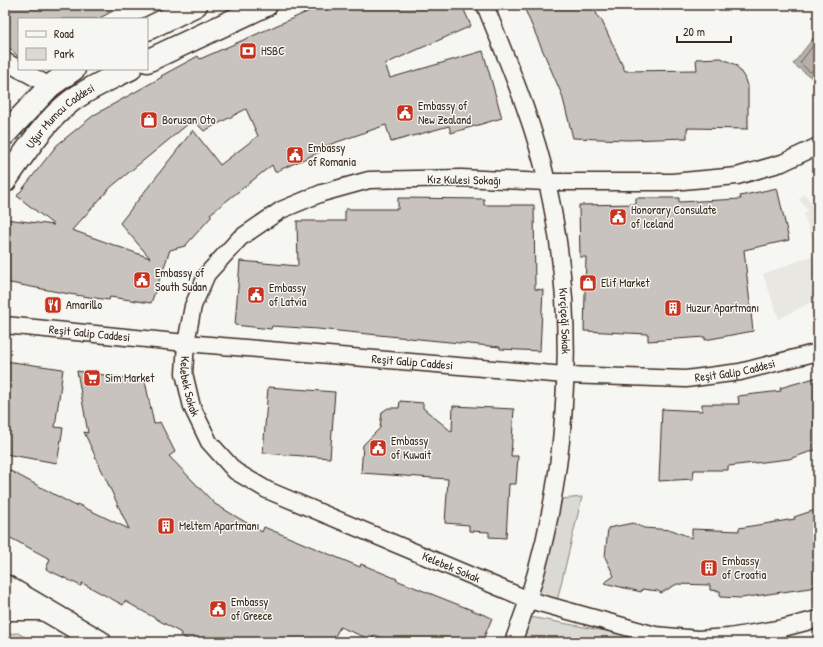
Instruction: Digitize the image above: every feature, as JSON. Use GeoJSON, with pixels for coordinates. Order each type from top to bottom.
{"type":"FeatureCollection","features":[{"type":"Feature","properties":{"kind":"main road"},"geometry":{"type":"LineString","coordinates":[[148,29],[196,5]]}},
{"type":"Feature","properties":{"kind":"main road"},"geometry":{"type":"LineString","coordinates":[[148,61],[266,5]]}},
{"type":"Feature","properties":{"kind":"main road"},"geometry":{"type":"LineString","coordinates":[[5,134],[50,86],[73,70]]}},
{"type":"Feature","properties":{"kind":"main road","name":"Uğur Mumcu Caddesi"},"geometry":{"type":"LineString","coordinates":[[5,181],[34,140],[70,102],[97,85],[128,70]]}},
{"type":"Feature","properties":{"kind":"main road"},"geometry":{"type":"LineString","coordinates":[[5,586],[100,642]]}},
{"type":"Feature","properties":{"kind":"main road"},"geometry":{"type":"LineString","coordinates":[[5,611],[9,609],[42,609]]}},
{"type":"Feature","properties":{"kind":"street","name":"Kırçiçeği Sokak"},"geometry":{"type":"LineString","coordinates":[[485,5],[523,98],[547,182],[562,270],[565,375],[562,431],[551,511],[529,600],[513,642]]}},
{"type":"Feature","properties":{"kind":"street"},"geometry":{"type":"LineString","coordinates":[[5,61],[18,68]]}},
{"type":"Feature","properties":{"kind":"street"},"geometry":{"type":"LineString","coordinates":[[21,70],[50,86]]}},
{"type":"Feature","properties":{"kind":"street","name":"Kız Kulesi Sokağı"},"geometry":{"type":"LineString","coordinates":[[186,343],[193,306],[208,274],[240,238],[281,210],[322,193],[369,180],[461,178],[547,182],[672,182],[737,176],[782,163],[818,146]]}},
{"type":"Feature","properties":{"kind":"street","name":"Reşit Galip Caddesi"},"geometry":{"type":"LineString","coordinates":[[5,325],[186,343],[565,375],[686,379],[740,372],[818,352]]}},
{"type":"Feature","properties":{"kind":"street","name":"Kelebek Sokak"},"geometry":{"type":"LineString","coordinates":[[186,343],[184,373],[192,407],[209,442],[235,471],[267,490],[529,600],[655,635],[698,639],[729,637],[784,628],[818,619]]}},
{"type":"Feature","properties":{"kind":"shaded area"},"geometry":{"type":"Polygon","coordinates":[[[805,194],[811,203],[818,198],[818,298],[779,319],[763,274],[817,254],[804,214],[808,210],[799,199],[805,194]]]}},
{"type":"Feature","properties":{"kind":"green space"},"geometry":{"type":"Polygon","coordinates":[[[582,497],[557,601],[537,595],[562,499],[582,497]]]}},
{"type":"Feature","properties":{"kind":"green space"},"geometry":{"type":"Polygon","coordinates":[[[530,617],[665,642],[521,642],[530,617]]]}},
{"type":"Feature","properties":{"kind":"green space"},"geometry":{"type":"Polygon","coordinates":[[[18,633],[33,642],[5,642],[5,634],[18,633]]]}},
{"type":"Feature","properties":{"kind":"water"},"geometry":{"type":"Polygon","coordinates":[[[818,32],[818,69],[812,78],[793,64],[818,32]]]}},
{"type":"Feature","properties":{"kind":"building"},"geometry":{"type":"Polygon","coordinates":[[[5,5],[124,5],[100,18],[18,18],[18,57],[11,49],[5,52],[5,5]]]}},
{"type":"Feature","properties":{"kind":"building"},"geometry":{"type":"Polygon","coordinates":[[[323,5],[462,5],[471,26],[385,64],[390,78],[483,51],[502,118],[451,133],[449,126],[391,142],[386,125],[320,148],[322,151],[275,172],[272,165],[210,214],[212,216],[185,246],[170,250],[151,303],[110,297],[109,300],[5,282],[5,219],[54,225],[17,196],[57,145],[94,115],[198,56],[200,59],[323,5]],[[246,109],[204,131],[193,120],[111,187],[72,230],[150,258],[120,223],[193,130],[220,165],[258,136],[246,109]]]}},
{"type":"Feature","properties":{"kind":"building"},"geometry":{"type":"Polygon","coordinates":[[[523,5],[593,5],[625,71],[697,70],[696,59],[721,58],[736,65],[744,77],[748,88],[748,129],[687,128],[687,138],[628,140],[573,138],[562,95],[523,5]]]}},
{"type":"Feature","properties":{"kind":"building"},"geometry":{"type":"Polygon","coordinates":[[[777,188],[789,240],[744,250],[753,331],[705,340],[705,337],[648,341],[648,334],[584,331],[586,257],[580,257],[579,205],[636,204],[636,198],[679,198],[679,202],[741,199],[740,196],[777,188]]]}},
{"type":"Feature","properties":{"kind":"building"},"geometry":{"type":"Polygon","coordinates":[[[398,198],[484,199],[484,205],[534,205],[535,289],[543,290],[540,351],[500,349],[500,347],[318,329],[272,326],[271,329],[235,325],[240,261],[298,266],[297,221],[345,221],[345,209],[398,209],[398,198]]]}},
{"type":"Feature","properties":{"kind":"building"},"geometry":{"type":"Polygon","coordinates":[[[5,361],[63,369],[55,427],[63,428],[57,463],[5,454],[5,361]]]}},
{"type":"Feature","properties":{"kind":"building"},"geometry":{"type":"Polygon","coordinates":[[[77,371],[145,381],[154,424],[160,422],[175,452],[169,456],[215,504],[262,532],[264,527],[360,567],[361,564],[397,579],[396,580],[492,618],[482,642],[393,642],[375,635],[372,640],[340,627],[332,642],[192,642],[180,635],[181,633],[125,601],[123,605],[82,583],[81,586],[46,569],[50,559],[5,535],[5,468],[76,506],[77,504],[129,529],[84,432],[88,433],[77,371]]]}},
{"type":"Feature","properties":{"kind":"building"},"geometry":{"type":"Polygon","coordinates":[[[818,377],[818,449],[789,459],[728,466],[728,470],[694,470],[693,479],[659,481],[662,409],[702,411],[702,404],[739,404],[738,396],[781,391],[780,388],[818,377]]]}},
{"type":"Feature","properties":{"kind":"building"},"geometry":{"type":"Polygon","coordinates":[[[268,387],[335,392],[330,458],[263,453],[268,387]]]}},
{"type":"Feature","properties":{"kind":"building"},"geometry":{"type":"Polygon","coordinates":[[[400,401],[423,403],[423,408],[452,432],[453,406],[514,409],[511,456],[518,456],[516,484],[509,484],[506,538],[489,537],[489,532],[469,531],[469,525],[445,523],[448,479],[361,473],[363,445],[380,428],[382,412],[388,408],[399,408],[400,401]]]}},
{"type":"Feature","properties":{"kind":"building"},"geometry":{"type":"Polygon","coordinates":[[[818,509],[818,585],[810,588],[741,598],[720,597],[720,591],[710,590],[710,585],[677,584],[661,593],[658,591],[642,589],[641,592],[604,583],[614,576],[605,557],[608,528],[633,523],[644,528],[672,530],[692,538],[692,529],[739,531],[739,528],[795,519],[794,517],[818,509]]]}},
{"type":"Feature","properties":{"kind":"place","name":"HSBC"},"geometry":{"type":"Point","coordinates":[248,51]}},
{"type":"Feature","properties":{"kind":"place","name":"Embassy of New Zealand"},"geometry":{"type":"Point","coordinates":[405,113]}},
{"type":"Feature","properties":{"kind":"place","name":"Borusan Oto"},"geometry":{"type":"Point","coordinates":[149,120]}},
{"type":"Feature","properties":{"kind":"place","name":"Embassy of Romania"},"geometry":{"type":"Point","coordinates":[295,155]}},
{"type":"Feature","properties":{"kind":"place","name":"Honorary Consulate of Iceland"},"geometry":{"type":"Point","coordinates":[618,217]}},
{"type":"Feature","properties":{"kind":"place","name":"Embassy of South Sudan"},"geometry":{"type":"Point","coordinates":[142,280]}},
{"type":"Feature","properties":{"kind":"place","name":"Elif Market"},"geometry":{"type":"Point","coordinates":[588,283]}},
{"type":"Feature","properties":{"kind":"place","name":"Embassy of Latvia"},"geometry":{"type":"Point","coordinates":[256,295]}},
{"type":"Feature","properties":{"kind":"place","name":"Amarillo"},"geometry":{"type":"Point","coordinates":[53,305]}},
{"type":"Feature","properties":{"kind":"place","name":"Huzur Apartmanı"},"geometry":{"type":"Point","coordinates":[673,308]}},
{"type":"Feature","properties":{"kind":"place","name":"Sim Market"},"geometry":{"type":"Point","coordinates":[92,378]}},
{"type":"Feature","properties":{"kind":"place","name":"Embassy of Kuwait"},"geometry":{"type":"Point","coordinates":[378,448]}},
{"type":"Feature","properties":{"kind":"place","name":"Meltem Apartmanı"},"geometry":{"type":"Point","coordinates":[166,526]}},
{"type":"Feature","properties":{"kind":"place","name":"Embassy of Croatia"},"geometry":{"type":"Point","coordinates":[709,568]}},
{"type":"Feature","properties":{"kind":"place","name":"Embassy of Greece"},"geometry":{"type":"Point","coordinates":[218,609]}}]}
